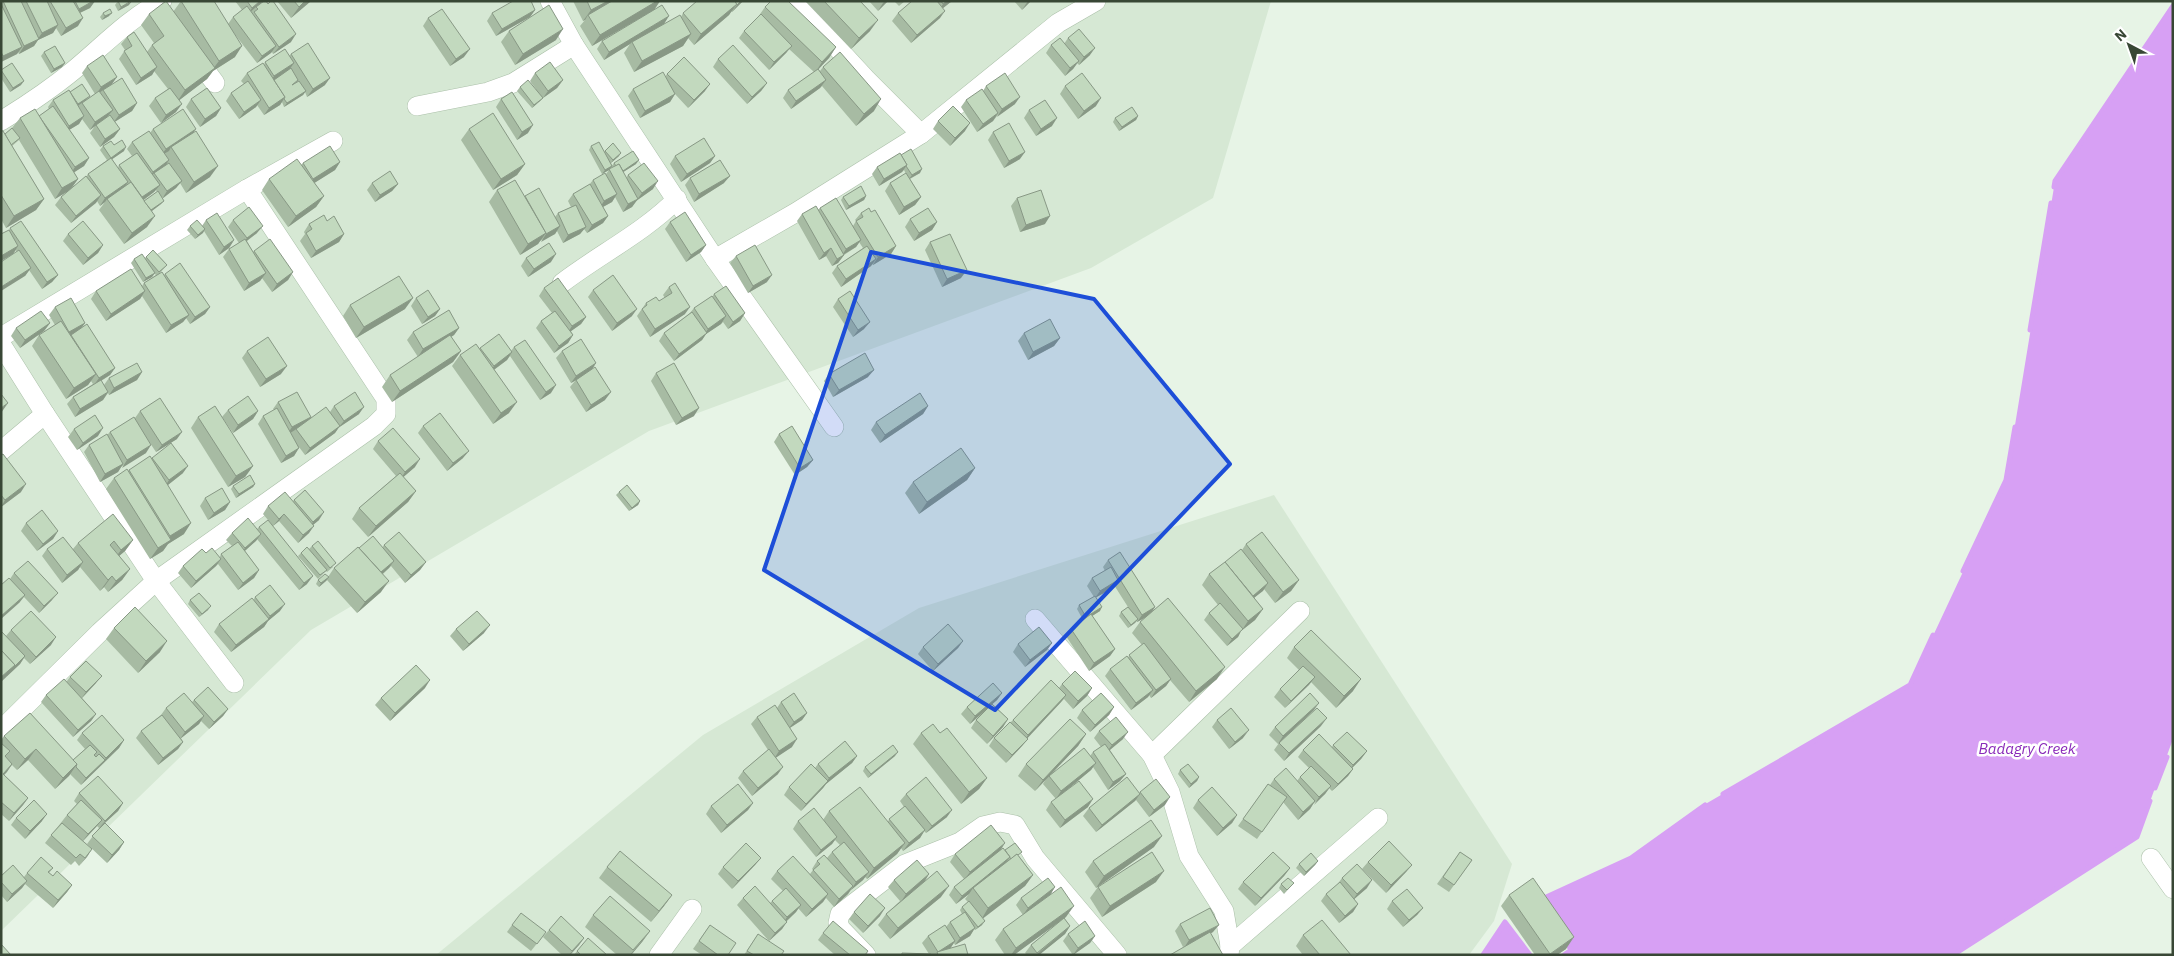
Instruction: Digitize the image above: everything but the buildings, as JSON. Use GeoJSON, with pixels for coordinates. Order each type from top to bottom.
{"type":"FeatureCollection","features":[{"type":"Feature","properties":{"kind":"street"},"geometry":{"type":"LineString","coordinates":[[550,1],[574,45],[715,259],[834,427]]}},
{"type":"Feature","properties":{"kind":"street"},"geometry":{"type":"LineString","coordinates":[[794,1],[866,79],[921,134]]}},
{"type":"Feature","properties":{"kind":"street"},"geometry":{"type":"LineString","coordinates":[[715,259],[795,213],[921,134],[1058,23],[1096,1]]}},
{"type":"Feature","properties":{"kind":"street"},"geometry":{"type":"LineString","coordinates":[[1,121],[33,102],[74,70],[129,21],[159,3],[167,20]]}},
{"type":"Feature","properties":{"kind":"street"},"geometry":{"type":"LineString","coordinates":[[185,44],[215,83]]}},
{"type":"Feature","properties":{"kind":"street"},"geometry":{"type":"LineString","coordinates":[[417,106],[488,92],[513,83],[574,45]]}},
{"type":"Feature","properties":{"kind":"street"},"geometry":{"type":"LineString","coordinates":[[1,337],[247,189],[333,141]]}},
{"type":"Feature","properties":{"kind":"street"},"geometry":{"type":"LineString","coordinates":[[1,730],[100,632],[156,581],[374,426],[386,414],[386,399],[247,189]]}},
{"type":"Feature","properties":{"kind":"street"},"geometry":{"type":"LineString","coordinates":[[562,283],[586,265],[630,238],[677,199]]}},
{"type":"Feature","properties":{"kind":"street"},"geometry":{"type":"LineString","coordinates":[[1,344],[156,581],[234,683]]}},
{"type":"Feature","properties":{"kind":"street"},"geometry":{"type":"LineString","coordinates":[[1,451],[45,414]]}},
{"type":"Feature","properties":{"kind":"street"},"geometry":{"type":"LineString","coordinates":[[1152,755],[1300,611]]}},
{"type":"Feature","properties":{"kind":"street"},"geometry":{"type":"LineString","coordinates":[[1035,619],[1152,755],[1170,792],[1189,856],[1224,910],[1230,950]]}},
{"type":"Feature","properties":{"kind":"street"},"geometry":{"type":"LineString","coordinates":[[1230,950],[1378,818]]}},
{"type":"Feature","properties":{"kind":"street"},"geometry":{"type":"LineString","coordinates":[[866,955],[841,929],[838,924],[840,914],[905,864],[960,842],[983,826],[1000,822],[1015,825],[1035,858],[1117,955]]}},
{"type":"Feature","properties":{"kind":"street"},"geometry":{"type":"LineString","coordinates":[[2151,858],[2173,890]]}},
{"type":"Feature","properties":{"kind":"street"},"geometry":{"type":"LineString","coordinates":[[659,955],[692,909]]}},
{"type":"Feature","properties":{"kind":"highlighted area"},"geometry":{"type":"Polygon","coordinates":[[[871,252],[1094,299],[1230,464],[995,710],[764,570],[871,252]]]}},
{"type":"Feature","properties":{"kind":"shaded area"},"geometry":{"type":"Polygon","coordinates":[[[1,1],[1271,1],[1213,198],[1091,268],[649,431],[311,630],[1,931],[1,1]]]}},
{"type":"Feature","properties":{"kind":"shaded area"},"geometry":{"type":"Polygon","coordinates":[[[1274,495],[1512,864],[1494,921],[1469,955],[436,955],[703,735],[919,608],[1274,495]]]}},
{"type":"Feature","properties":{"kind":"water","name":"Badagry Creek"},"geometry":{"type":"Polygon","coordinates":[[[2173,6],[2173,739],[2137,837],[1953,955],[1564,955],[1571,949],[1540,901],[1631,858],[1702,806],[1910,685],[2006,480],[2055,181],[2173,6]]]}},
{"type":"Feature","properties":{"kind":"water"},"geometry":{"type":"Polygon","coordinates":[[[1505,922],[1530,955],[1483,955],[1505,922]]]}},
{"type":"Feature","properties":{"kind":"waterway"},"geometry":{"type":"LineString","coordinates":[[2054,187],[2055,181],[2173,6]]}},
{"type":"Feature","properties":{"kind":"waterway"},"geometry":{"type":"LineString","coordinates":[[2030,330],[2051,203]]}},
{"type":"Feature","properties":{"kind":"waterway"},"geometry":{"type":"LineString","coordinates":[[1963,571],[2006,480],[2015,427]]}},
{"type":"Feature","properties":{"kind":"waterway"},"geometry":{"type":"LineString","coordinates":[[1723,794],[1910,685],[1933,635]]}},
{"type":"Feature","properties":{"kind":"waterway"},"geometry":{"type":"LineString","coordinates":[[2155,788],[2167,757]]}},
{"type":"Feature","properties":{"kind":"waterway"},"geometry":{"type":"LineString","coordinates":[[1953,955],[2137,837],[2150,801]]}},
{"type":"Feature","properties":{"kind":"waterway"},"geometry":{"type":"LineString","coordinates":[[1544,898],[1631,858],[1705,805]]}},
{"type":"Feature","properties":{"kind":"waterway"},"geometry":{"type":"LineString","coordinates":[[1483,955],[1505,922],[1530,955]]}},
{"type":"Feature","properties":{"kind":"waterway"},"geometry":{"type":"LineString","coordinates":[[1564,955],[1571,950],[1565,939]]}}]}
